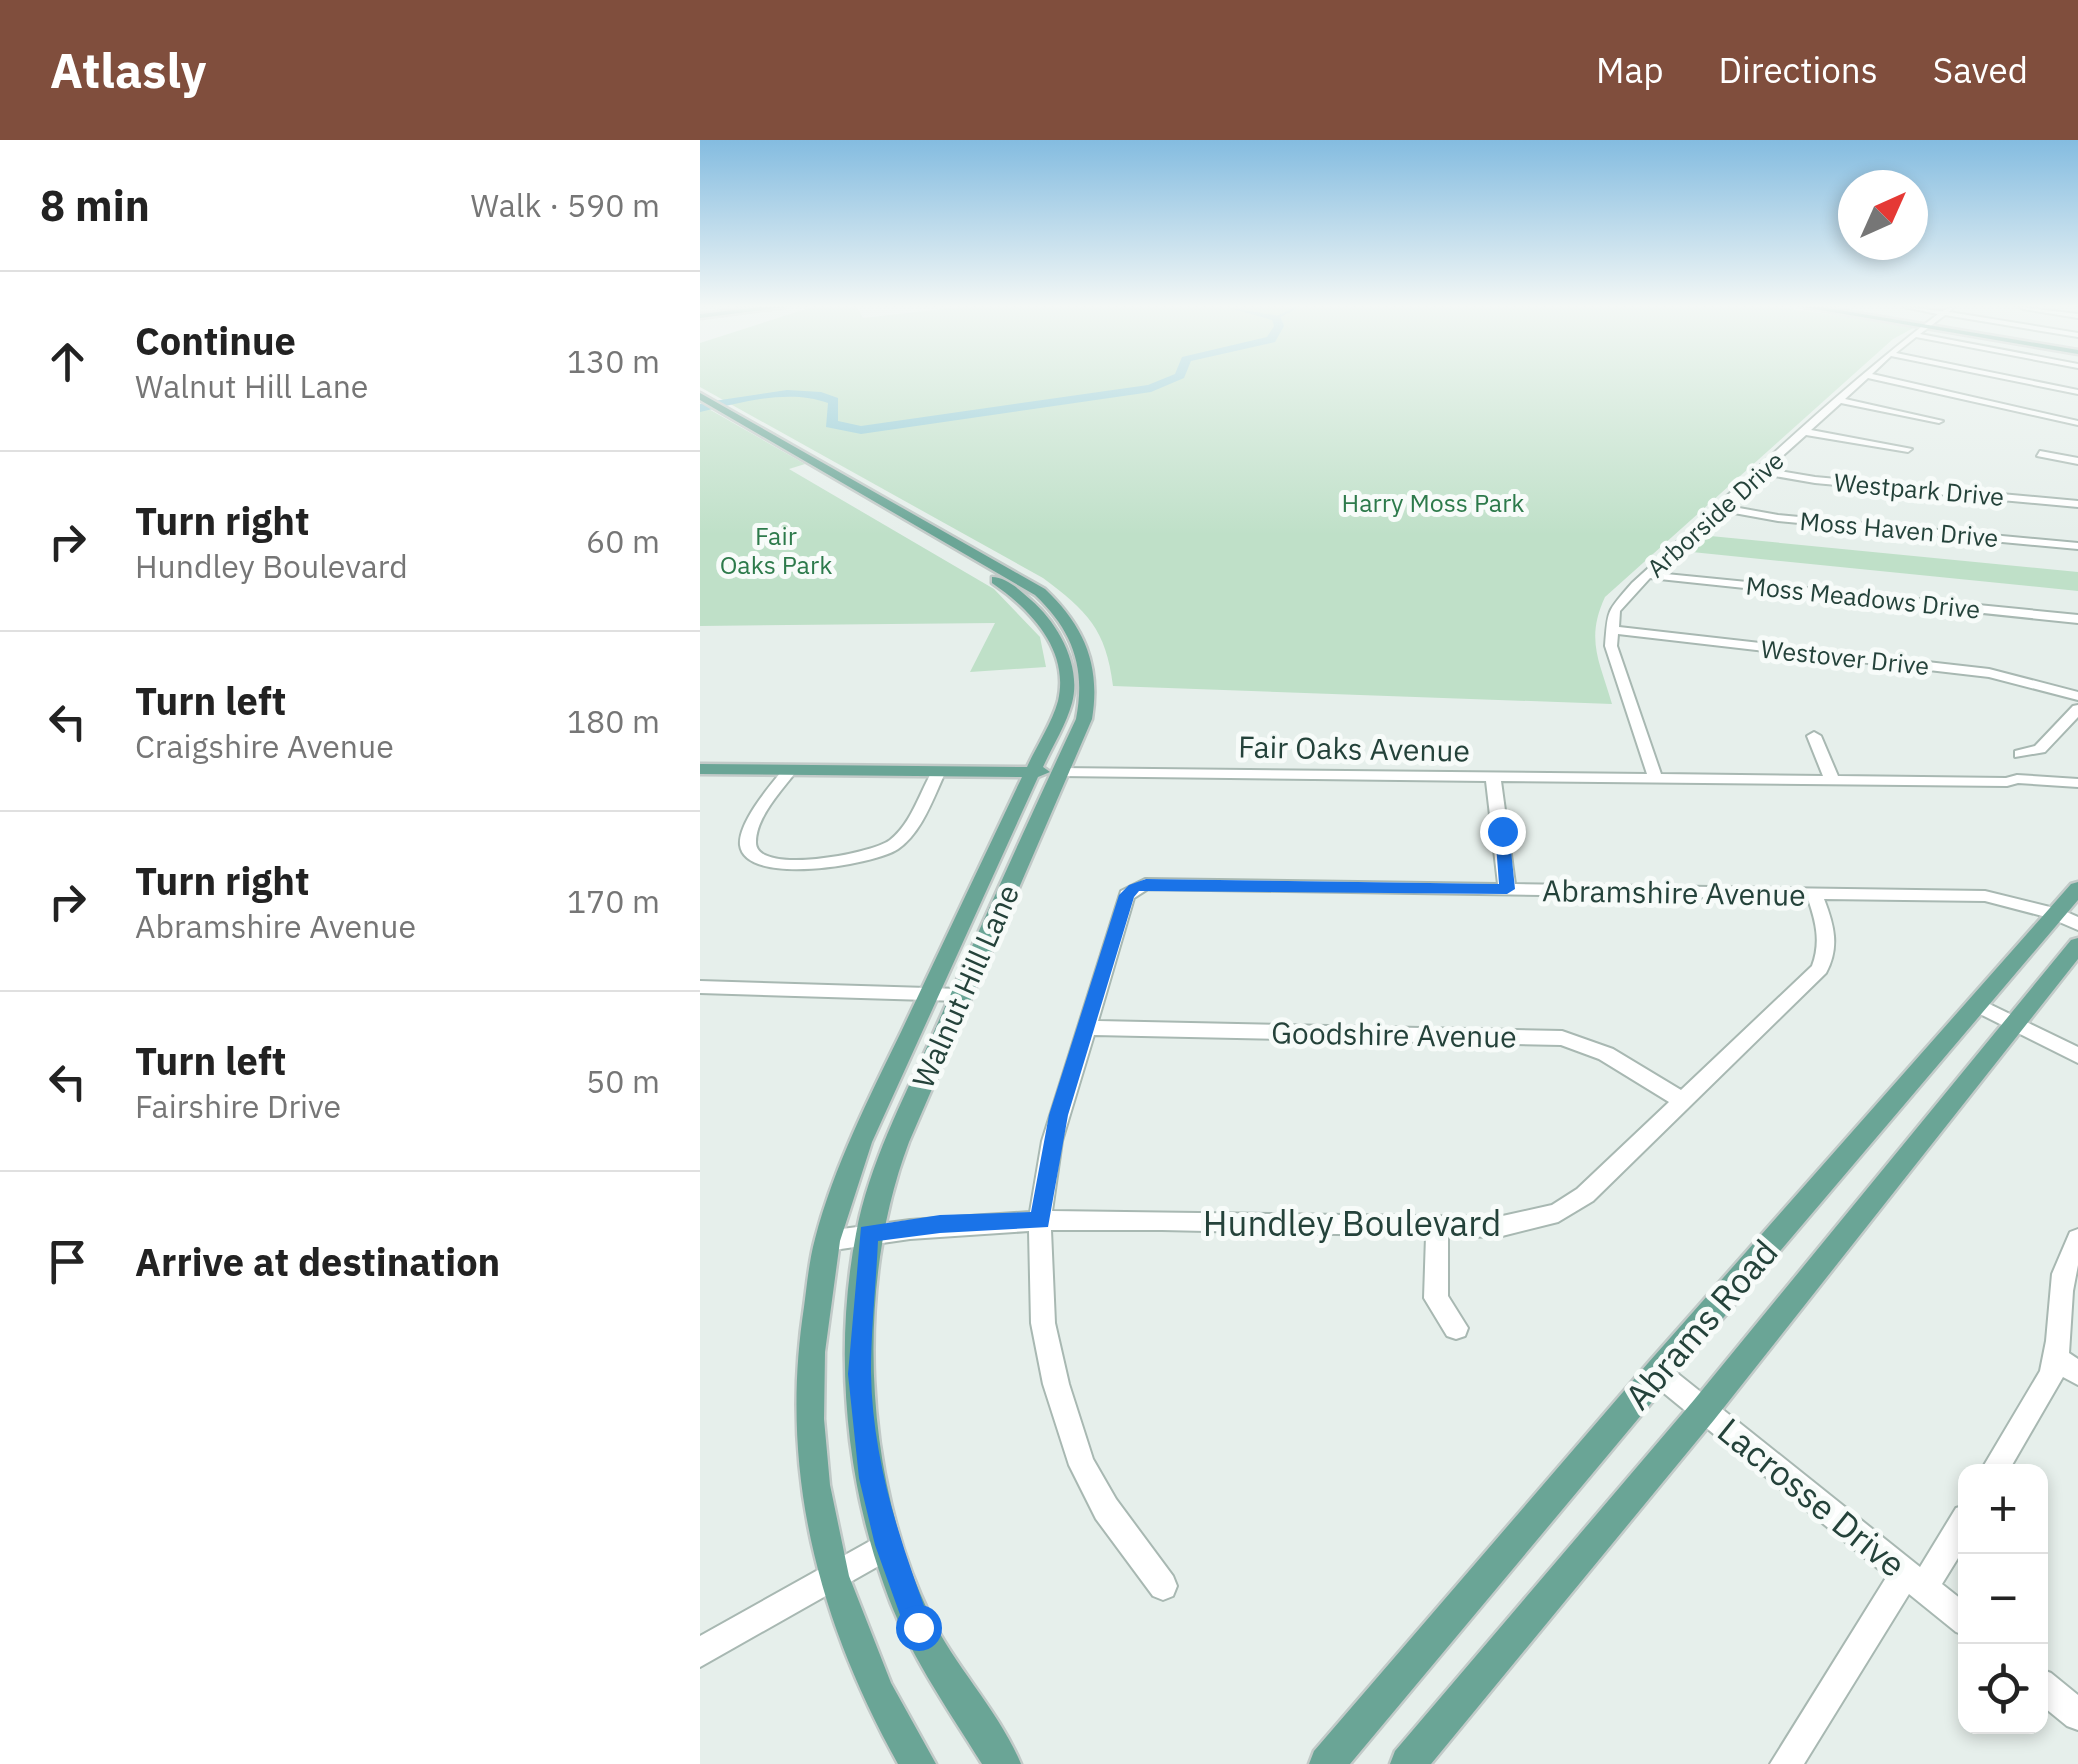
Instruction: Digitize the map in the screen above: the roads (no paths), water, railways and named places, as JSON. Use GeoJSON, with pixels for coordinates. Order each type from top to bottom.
{"type":"FeatureCollection","features":[{"type":"Feature","properties":{"kind":"main road","name":"Walnut Hill Lane"},"geometry":{"type":"LineString","coordinates":[[700,396],[927,527],[1009,580],[1045,620],[1063,653],[1065,702],[926,993],[860,1142],[827,1240],[811,1352],[809,1418],[815,1484],[833,1576],[878,1694],[918,1764]]}},
{"type":"Feature","properties":{"kind":"main road","name":"Walnut Hill Lane"},"geometry":{"type":"LineString","coordinates":[[700,408],[912,532],[1040,592],[1062,614],[1083,645],[1088,663],[1090,698],[1084,719],[898,1141],[868,1233],[860,1374],[871,1478],[888,1545],[918,1627],[1003,1764]]}},
{"type":"Feature","properties":{"kind":"main road","name":"Fair Oaks Avenue"},"geometry":{"type":"LineString","coordinates":[[700,769],[1060,772]]}},
{"type":"Feature","properties":{"kind":"main road","name":"Abrams Road"},"geometry":{"type":"LineString","coordinates":[[1328,1764],[1658,1373],[1979,1005],[2067,919],[2078,888]]}},
{"type":"Feature","properties":{"kind":"main road","name":"Abrams Road"},"geometry":{"type":"LineString","coordinates":[[1408,1764],[1704,1410],[2078,945]]}},
{"type":"Feature","properties":{"kind":"street","name":"Arborside Drive"},"geometry":{"type":"LineString","coordinates":[[1610,630],[1614,611],[1648,575],[1858,383]]}},
{"type":"Feature","properties":{"kind":"street"},"geometry":{"type":"LineString","coordinates":[[1901,383],[2078,423]]}},
{"type":"Feature","properties":{"kind":"street"},"geometry":{"type":"LineString","coordinates":[[2032,383],[2078,392]]}},
{"type":"Feature","properties":{"kind":"street"},"geometry":{"type":"LineString","coordinates":[[1839,400],[1939,421]]}},
{"type":"Feature","properties":{"kind":"street"},"geometry":{"type":"LineString","coordinates":[[1805,432],[1908,450]]}},
{"type":"Feature","properties":{"kind":"street"},"geometry":{"type":"LineString","coordinates":[[2040,454],[2078,460]]}},
{"type":"Feature","properties":{"kind":"street","name":"Westpark Drive"},"geometry":{"type":"LineString","coordinates":[[1761,471],[1815,480],[2078,504]]}},
{"type":"Feature","properties":{"kind":"street","name":"Moss Haven Drive"},"geometry":{"type":"LineString","coordinates":[[1721,508],[1778,518],[2078,546]]}},
{"type":"Feature","properties":{"kind":"street","name":"Moss Meadows Drive"},"geometry":{"type":"LineString","coordinates":[[1648,575],[2078,619]]}},
{"type":"Feature","properties":{"kind":"street"},"geometry":{"type":"LineString","coordinates":[[1610,630],[1611,646],[1656,777]]}},
{"type":"Feature","properties":{"kind":"street","name":"Westover Drive"},"geometry":{"type":"LineString","coordinates":[[1610,630],[1989,673],[2078,696]]}},
{"type":"Feature","properties":{"kind":"street"},"geometry":{"type":"LineString","coordinates":[[2020,754],[2040,749],[2078,708]]}},
{"type":"Feature","properties":{"kind":"street"},"geometry":{"type":"LineString","coordinates":[[1814,736],[1832,780]]}},
{"type":"Feature","properties":{"kind":"street"},"geometry":{"type":"LineString","coordinates":[[791,769],[768,799],[748,840],[749,850],[758,859],[773,863],[856,861],[874,856],[902,837],[939,772]]}},
{"type":"Feature","properties":{"kind":"street","name":"Fair Oaks Avenue"},"geometry":{"type":"LineString","coordinates":[[1060,772],[2007,782],[2078,792]]}},
{"type":"Feature","properties":{"kind":"street"},"geometry":{"type":"LineString","coordinates":[[1493,777],[1507,889]]}},
{"type":"Feature","properties":{"kind":"street","name":"Fair Oaks Avenue"},"geometry":{"type":"LineString","coordinates":[[2007,782],[2017,779],[2078,783]]}},
{"type":"Feature","properties":{"kind":"street","name":"Abramshire Avenue"},"geometry":{"type":"LineString","coordinates":[[1088,1028],[1127,895],[1146,884],[1985,896],[2067,919]]}},
{"type":"Feature","properties":{"kind":"street","name":"Hundley Boulevard"},"geometry":{"type":"LineString","coordinates":[[827,1240],[940,1224],[1040,1221],[1498,1227],[1558,1213],[1586,1195],[1820,970],[1829,946],[1827,927],[1814,894]]}},
{"type":"Feature","properties":{"kind":"street"},"geometry":{"type":"LineString","coordinates":[[700,988],[960,995]]}},
{"type":"Feature","properties":{"kind":"street"},"geometry":{"type":"LineString","coordinates":[[1979,1005],[2078,1056]]}},
{"type":"Feature","properties":{"kind":"street"},"geometry":{"type":"LineString","coordinates":[[1088,1028],[1055,1128],[1040,1221],[1042,1323],[1056,1384],[1082,1465],[1106,1509],[1163,1586]]}},
{"type":"Feature","properties":{"kind":"street","name":"Goodshire Avenue"},"geometry":{"type":"LineString","coordinates":[[1088,1028],[1562,1038],[1606,1054],[1684,1102]]}},
{"type":"Feature","properties":{"kind":"street"},"geometry":{"type":"LineString","coordinates":[[1437,1228],[1436,1298],[1456,1328]]}},
{"type":"Feature","properties":{"kind":"street"},"geometry":{"type":"LineString","coordinates":[[1999,1464],[2068,1366],[2060,1282],[2078,1239]]}},
{"type":"Feature","properties":{"kind":"street","name":"Lacrosse Drive"},"geometry":{"type":"LineString","coordinates":[[1658,1373],[1958,1615]]}},
{"type":"Feature","properties":{"kind":"street"},"geometry":{"type":"LineString","coordinates":[[1786,1764],[1915,1580],[1958,1528]]}},
{"type":"Feature","properties":{"kind":"street"},"geometry":{"type":"LineString","coordinates":[[700,1652],[888,1545]]}},
{"type":"Feature","properties":{"kind":"street"},"geometry":{"type":"LineString","coordinates":[[2048,1691],[2078,1715]]}},
{"type":"Feature","properties":{"kind":"waterway"},"geometry":{"type":"LineString","coordinates":[[700,408],[787,394],[821,396],[834,401],[831,424],[861,430],[1151,388],[1164,383]]}},
{"type":"Feature","properties":{"kind":"park label","name":"Harry Moss Park"},"geometry":{"type":"Point","coordinates":[1433,502]}},
{"type":"Feature","properties":{"kind":"park label","name":"Fair Oaks Park"},"geometry":{"type":"Point","coordinates":[776,550]}}]}
